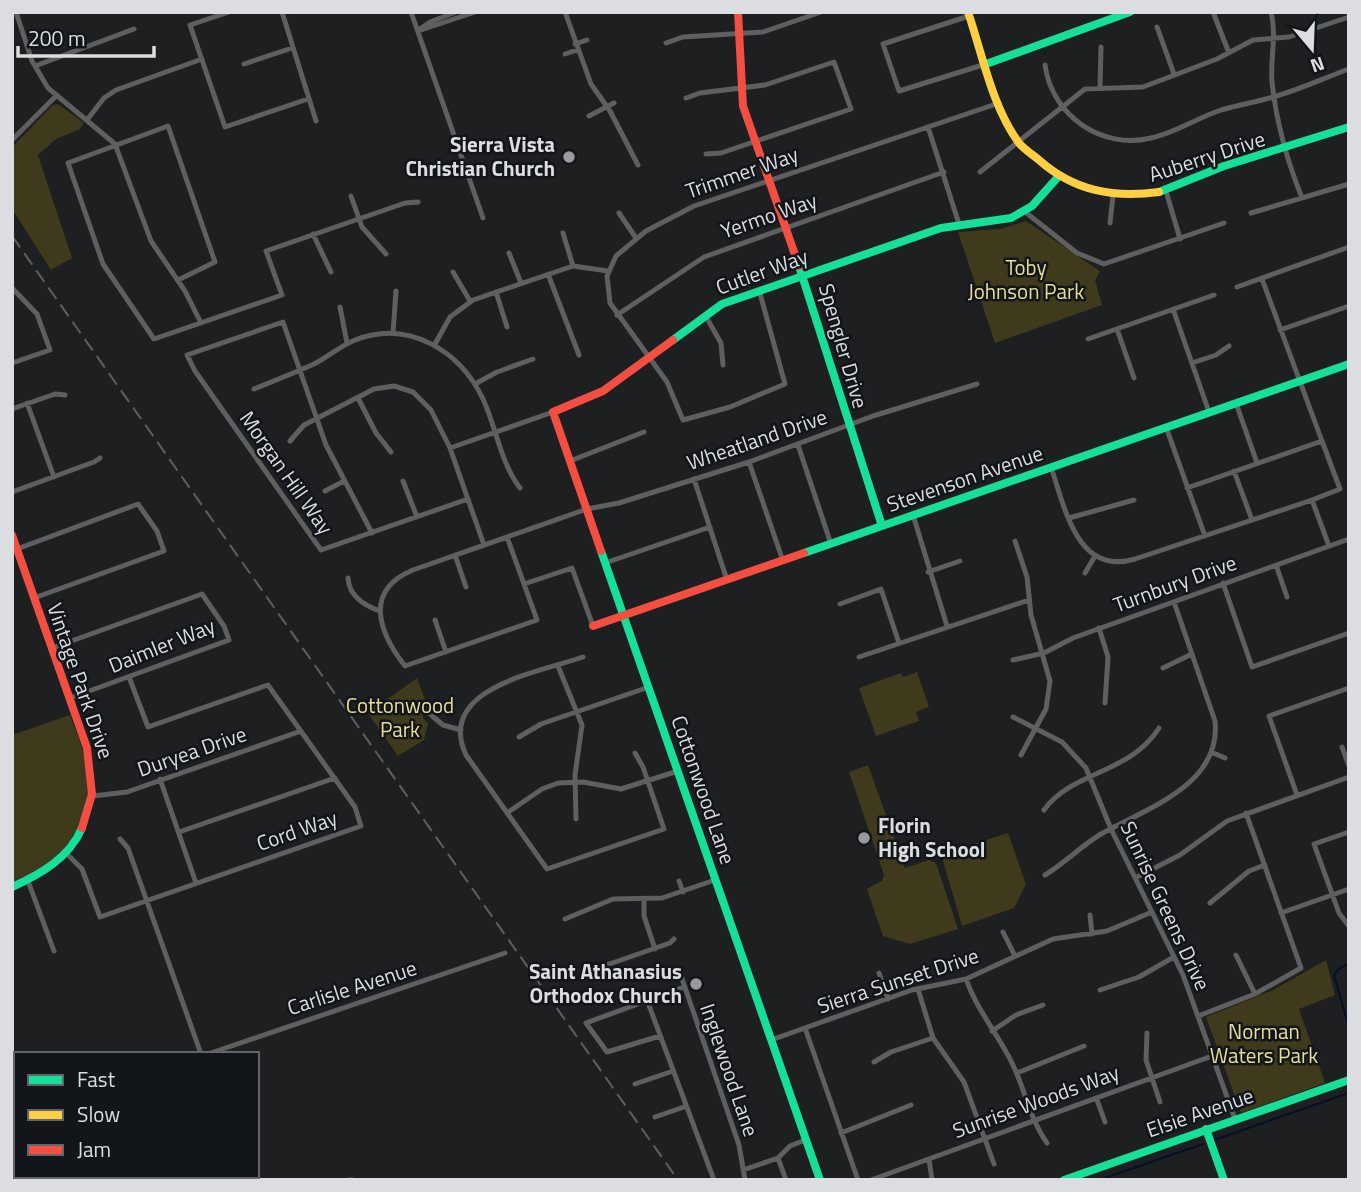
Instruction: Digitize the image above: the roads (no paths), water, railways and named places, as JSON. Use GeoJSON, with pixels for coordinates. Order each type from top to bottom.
{"type":"FeatureCollection","features":[{"type":"Feature","properties":{"kind":"street"},"geometry":{"type":"LineString","coordinates":[[17,12],[35,66],[56,96],[115,144],[150,241],[177,280],[201,323]]}},
{"type":"Feature","properties":{"kind":"street"},"geometry":{"type":"LineString","coordinates":[[229,12],[190,25],[225,127],[308,99]]}},
{"type":"Feature","properties":{"kind":"street"},"geometry":{"type":"LineString","coordinates":[[282,12],[316,121]]}},
{"type":"Feature","properties":{"kind":"street"},"geometry":{"type":"LineString","coordinates":[[411,12],[483,218]]}},
{"type":"Feature","properties":{"kind":"street"},"geometry":{"type":"LineString","coordinates":[[418,31],[430,22],[456,12]]}},
{"type":"Feature","properties":{"kind":"street"},"geometry":{"type":"LineString","coordinates":[[418,31],[475,12]]}},
{"type":"Feature","properties":{"kind":"street"},"geometry":{"type":"LineString","coordinates":[[565,12],[591,84],[607,107],[638,165]]}},
{"type":"Feature","properties":{"kind":"street","name":"Spengler Drive"},"geometry":{"type":"LineString","coordinates":[[737,12],[740,88],[755,142],[787,227],[831,359],[836,390],[882,526]]}},
{"type":"Feature","properties":{"kind":"street"},"geometry":{"type":"LineString","coordinates":[[666,43],[683,37],[768,31],[821,12]]}},
{"type":"Feature","properties":{"kind":"street"},"geometry":{"type":"LineString","coordinates":[[969,14],[883,44],[899,91],[986,64],[1130,12]]}},
{"type":"Feature","properties":{"kind":"street"},"geometry":{"type":"LineString","coordinates":[[1213,12],[1229,52]]}},
{"type":"Feature","properties":{"kind":"street"},"geometry":{"type":"LineString","coordinates":[[1271,12],[1275,97],[1302,198]]}},
{"type":"Feature","properties":{"kind":"street","name":"Auberry Drive"},"geometry":{"type":"LineString","coordinates":[[969,14],[999,103],[1019,143],[1058,177],[1082,188],[1113,195],[1137,196],[1166,191],[1224,166],[1287,149],[1349,127]]}},
{"type":"Feature","properties":{"kind":"street"},"geometry":{"type":"LineString","coordinates":[[980,172],[1081,91],[1100,87],[1137,88],[1253,40],[1294,36],[1347,15]]}},
{"type":"Feature","properties":{"kind":"street"},"geometry":{"type":"LineString","coordinates":[[1157,27],[1174,74]]}},
{"type":"Feature","properties":{"kind":"street"},"geometry":{"type":"LineString","coordinates":[[35,66],[134,29]]}},
{"type":"Feature","properties":{"kind":"street"},"geometry":{"type":"LineString","coordinates":[[565,54],[587,40]]}},
{"type":"Feature","properties":{"kind":"street"},"geometry":{"type":"LineString","coordinates":[[1100,87],[1101,47]]}},
{"type":"Feature","properties":{"kind":"street"},"geometry":{"type":"LineString","coordinates":[[244,64],[292,48]]}},
{"type":"Feature","properties":{"kind":"street"},"geometry":{"type":"LineString","coordinates":[[87,120],[101,102],[116,90],[202,59]]}},
{"type":"Feature","properties":{"kind":"street"},"geometry":{"type":"LineString","coordinates":[[686,98],[770,84],[834,62],[850,110],[717,154],[706,154]]}},
{"type":"Feature","properties":{"kind":"street"},"geometry":{"type":"LineString","coordinates":[[1045,65],[1050,85],[1061,106],[1093,132],[1134,141],[1163,135],[1222,110],[1275,97],[1349,69]]}},
{"type":"Feature","properties":{"kind":"street"},"geometry":{"type":"LineString","coordinates":[[12,140],[56,96]]}},
{"type":"Feature","properties":{"kind":"street"},"geometry":{"type":"LineString","coordinates":[[589,116],[614,103]]}},
{"type":"Feature","properties":{"kind":"street","name":"Trimmer Way"},"geometry":{"type":"LineString","coordinates":[[608,271],[616,256],[636,238],[687,209],[999,103]]}},
{"type":"Feature","properties":{"kind":"street"},"geometry":{"type":"LineString","coordinates":[[177,280],[215,262],[168,126],[68,163],[103,264],[154,338],[282,295],[266,250],[405,203],[418,202]]}},
{"type":"Feature","properties":{"kind":"street"},"geometry":{"type":"LineString","coordinates":[[928,127],[959,224]]}},
{"type":"Feature","properties":{"kind":"street","name":"Yermo Way"},"geometry":{"type":"LineString","coordinates":[[617,315],[697,260],[944,172]]}},
{"type":"Feature","properties":{"kind":"street","name":"Cutler Way"},"geometry":{"type":"LineString","coordinates":[[450,448],[553,412],[603,391],[705,314],[759,290],[959,224],[1001,221],[1024,211],[1058,177]]}},
{"type":"Feature","properties":{"kind":"street"},"geometry":{"type":"LineString","coordinates":[[1251,213],[1349,184]]}},
{"type":"Feature","properties":{"kind":"street"},"geometry":{"type":"LineString","coordinates":[[1166,191],[1180,239]]}},
{"type":"Feature","properties":{"kind":"street"},"geometry":{"type":"LineString","coordinates":[[1110,223],[1113,195]]}},
{"type":"Feature","properties":{"kind":"street"},"geometry":{"type":"LineString","coordinates":[[351,196],[358,219],[386,254]]}},
{"type":"Feature","properties":{"kind":"street"},"geometry":{"type":"LineString","coordinates":[[1024,211],[1077,253],[1104,264],[1224,223]]}},
{"type":"Feature","properties":{"kind":"street"},"geometry":{"type":"LineString","coordinates":[[619,213],[636,238]]}},
{"type":"Feature","properties":{"kind":"street"},"geometry":{"type":"LineString","coordinates":[[563,233],[573,266]]}},
{"type":"Feature","properties":{"kind":"street"},"geometry":{"type":"LineString","coordinates":[[313,234],[331,272]]}},
{"type":"Feature","properties":{"kind":"street"},"geometry":{"type":"LineString","coordinates":[[1237,288],[1349,247]]}},
{"type":"Feature","properties":{"kind":"street"},"geometry":{"type":"LineString","coordinates":[[509,253],[521,283]]}},
{"type":"Feature","properties":{"kind":"street"},"geometry":{"type":"LineString","coordinates":[[435,344],[450,317],[470,301],[573,266],[608,271],[607,293],[617,315],[672,390],[683,420],[730,407],[785,384],[759,290]]}},
{"type":"Feature","properties":{"kind":"street"},"geometry":{"type":"LineString","coordinates":[[453,272],[470,301]]}},
{"type":"Feature","properties":{"kind":"street"},"geometry":{"type":"LineString","coordinates":[[548,274],[565,325],[579,355]]}},
{"type":"Feature","properties":{"kind":"street"},"geometry":{"type":"LineString","coordinates":[[1262,279],[1298,382],[1340,489]]}},
{"type":"Feature","properties":{"kind":"street"},"geometry":{"type":"LineString","coordinates":[[12,288],[37,314],[50,350],[12,363]]}},
{"type":"Feature","properties":{"kind":"street"},"geometry":{"type":"LineString","coordinates":[[393,333],[396,291]]}},
{"type":"Feature","properties":{"kind":"street"},"geometry":{"type":"LineString","coordinates":[[496,292],[507,327]]}},
{"type":"Feature","properties":{"kind":"street"},"geometry":{"type":"LineString","coordinates":[[1088,339],[1214,295]]}},
{"type":"Feature","properties":{"kind":"street"},"geometry":{"type":"LineString","coordinates":[[1280,330],[1349,306]]}},
{"type":"Feature","properties":{"kind":"street"},"geometry":{"type":"LineString","coordinates":[[340,307],[347,344]]}},
{"type":"Feature","properties":{"kind":"street"},"geometry":{"type":"LineString","coordinates":[[1173,309],[1209,412]]}},
{"type":"Feature","properties":{"kind":"street"},"geometry":{"type":"LineString","coordinates":[[705,314],[721,343],[723,365]]}},
{"type":"Feature","properties":{"kind":"street","name":"Morgan Hill Way"},"geometry":{"type":"LineString","coordinates":[[300,370],[283,321],[187,355],[195,371],[321,550],[468,499]]}},
{"type":"Feature","properties":{"kind":"street"},"geometry":{"type":"LineString","coordinates":[[1117,329],[1134,377]]}},
{"type":"Feature","properties":{"kind":"street"},"geometry":{"type":"LineString","coordinates":[[254,389],[300,370],[367,336],[393,333],[435,344],[454,358],[475,384],[497,432],[512,475],[520,488]]}},
{"type":"Feature","properties":{"kind":"street"},"geometry":{"type":"LineString","coordinates":[[1192,363],[1216,355],[1229,346]]}},
{"type":"Feature","properties":{"kind":"street"},"geometry":{"type":"LineString","coordinates":[[475,384],[497,372],[533,359]]}},
{"type":"Feature","properties":{"kind":"street","name":"Stevenson Avenue"},"geometry":{"type":"LineString","coordinates":[[593,626],[1349,364]]}},
{"type":"Feature","properties":{"kind":"street"},"geometry":{"type":"LineString","coordinates":[[300,370],[316,418],[344,481],[372,533]]}},
{"type":"Feature","properties":{"kind":"street","name":"Wheatland Drive"},"geometry":{"type":"LineString","coordinates":[[380,611],[386,593],[399,577],[455,555],[587,509],[749,462],[848,425],[977,384]]}},
{"type":"Feature","properties":{"kind":"street"},"geometry":{"type":"LineString","coordinates":[[290,441],[302,426],[384,386],[413,392],[429,405],[450,448],[484,545]]}},
{"type":"Feature","properties":{"kind":"street"},"geometry":{"type":"LineString","coordinates":[[12,409],[55,394],[65,395]]}},
{"type":"Feature","properties":{"kind":"street"},"geometry":{"type":"LineString","coordinates":[[358,398],[391,452]]}},
{"type":"Feature","properties":{"kind":"street"},"geometry":{"type":"LineString","coordinates":[[27,403],[54,477]]}},
{"type":"Feature","properties":{"kind":"street"},"geometry":{"type":"LineString","coordinates":[[1236,403],[1257,463]]}},
{"type":"Feature","properties":{"kind":"street","name":"Cottonwood Lane"},"geometry":{"type":"LineString","coordinates":[[553,412],[820,1180]]}},
{"type":"Feature","properties":{"kind":"street"},"geometry":{"type":"LineString","coordinates":[[1166,427],[1205,536]]}},
{"type":"Feature","properties":{"kind":"street"},"geometry":{"type":"LineString","coordinates":[[570,461],[644,432]]}},
{"type":"Feature","properties":{"kind":"street"},"geometry":{"type":"LineString","coordinates":[[1187,488],[1322,441]]}},
{"type":"Feature","properties":{"kind":"street"},"geometry":{"type":"LineString","coordinates":[[798,445],[831,544]]}},
{"type":"Feature","properties":{"kind":"street"},"geometry":{"type":"LineString","coordinates":[[12,492],[100,458]]}},
{"type":"Feature","properties":{"kind":"street"},"geometry":{"type":"LineString","coordinates":[[749,462],[783,561]]}},
{"type":"Feature","properties":{"kind":"street"},"geometry":{"type":"LineString","coordinates":[[1051,467],[1079,542],[1095,556],[1115,562],[1131,561],[1349,486]]}},
{"type":"Feature","properties":{"kind":"street"},"geometry":{"type":"LineString","coordinates":[[1234,471],[1252,520]]}},
{"type":"Feature","properties":{"kind":"street"},"geometry":{"type":"LineString","coordinates":[[694,479],[727,580]]}},
{"type":"Feature","properties":{"kind":"street"},"geometry":{"type":"LineString","coordinates":[[325,491],[344,481]]}},
{"type":"Feature","properties":{"kind":"street"},"geometry":{"type":"LineString","coordinates":[[402,481],[417,517]]}},
{"type":"Feature","properties":{"kind":"street"},"geometry":{"type":"LineString","coordinates":[[1312,499],[1329,546]]}},
{"type":"Feature","properties":{"kind":"street"},"geometry":{"type":"LineString","coordinates":[[1069,517],[1134,500]]}},
{"type":"Feature","properties":{"kind":"street"},"geometry":{"type":"LineString","coordinates":[[15,550],[138,504],[163,544],[164,551],[34,598]]}},
{"type":"Feature","properties":{"kind":"street"},"geometry":{"type":"LineString","coordinates":[[913,515],[928,572],[947,626]]}},
{"type":"Feature","properties":{"kind":"street"},"geometry":{"type":"LineString","coordinates":[[606,563],[710,527]]}},
{"type":"Feature","properties":{"kind":"street","name":"Vintage Park Drive"},"geometry":{"type":"LineString","coordinates":[[12,535],[15,550],[92,764],[93,796],[85,826],[67,854],[28,881],[12,887]]}},
{"type":"Feature","properties":{"kind":"street"},"geometry":{"type":"LineString","coordinates":[[348,578],[349,588],[357,598],[380,611],[386,641],[405,666],[537,620],[508,537]]}},
{"type":"Feature","properties":{"kind":"street","name":"Turnbury Drive"},"geometry":{"type":"LineString","coordinates":[[1013,660],[1044,653],[1099,628],[1349,539]]}},
{"type":"Feature","properties":{"kind":"street"},"geometry":{"type":"LineString","coordinates":[[1015,541],[1027,577],[1029,600],[1044,653],[1050,691],[1038,728],[1021,755]]}},
{"type":"Feature","properties":{"kind":"street"},"geometry":{"type":"LineString","coordinates":[[455,555],[466,587]]}},
{"type":"Feature","properties":{"kind":"street"},"geometry":{"type":"LineString","coordinates":[[1084,573],[1095,556]]}},
{"type":"Feature","properties":{"kind":"street"},"geometry":{"type":"LineString","coordinates":[[928,572],[960,561]]}},
{"type":"Feature","properties":{"kind":"street"},"geometry":{"type":"LineString","coordinates":[[1276,565],[1287,597]]}},
{"type":"Feature","properties":{"kind":"street"},"geometry":{"type":"LineString","coordinates":[[524,584],[572,568],[593,626]]}},
{"type":"Feature","properties":{"kind":"street"},"geometry":{"type":"LineString","coordinates":[[1223,583],[1252,667],[1349,634]]}},
{"type":"Feature","properties":{"kind":"street"},"geometry":{"type":"LineString","coordinates":[[840,604],[881,589],[899,643]]}},
{"type":"Feature","properties":{"kind":"street","name":"Daimler Way"},"geometry":{"type":"LineString","coordinates":[[52,648],[202,594],[222,621],[229,640],[70,698]]}},
{"type":"Feature","properties":{"kind":"street"},"geometry":{"type":"LineString","coordinates":[[859,657],[1029,600]]}},
{"type":"Feature","properties":{"kind":"street"},"geometry":{"type":"LineString","coordinates":[[1045,875],[1111,829],[1173,795],[1200,770],[1211,752],[1215,721],[1174,602]]}},
{"type":"Feature","properties":{"kind":"street"},"geometry":{"type":"LineString","coordinates":[[435,620],[446,652]]}},
{"type":"Feature","properties":{"kind":"street"},"geometry":{"type":"LineString","coordinates":[[1099,628],[1108,657],[1105,703]]}},
{"type":"Feature","properties":{"kind":"street"},"geometry":{"type":"LineString","coordinates":[[1163,668],[1192,654]]}},
{"type":"Feature","properties":{"kind":"street"},"geometry":{"type":"LineString","coordinates":[[583,657],[482,693],[468,707],[461,730],[466,755],[547,869],[664,829],[648,781],[635,753]]}},
{"type":"Feature","properties":{"kind":"street"},"geometry":{"type":"LineString","coordinates":[[558,666],[578,712],[582,731],[575,781],[576,819]]}},
{"type":"Feature","properties":{"kind":"street","name":"Cord Way"},"geometry":{"type":"LineString","coordinates":[[67,854],[82,869],[100,916],[361,826],[355,807],[268,685],[148,727],[130,677]]}},
{"type":"Feature","properties":{"kind":"street"},"geometry":{"type":"LineString","coordinates":[[519,737],[537,726],[649,687]]}},
{"type":"Feature","properties":{"kind":"street"},"geometry":{"type":"LineString","coordinates":[[1297,795],[1269,716],[1349,688]]}},
{"type":"Feature","properties":{"kind":"street"},"geometry":{"type":"LineString","coordinates":[[430,714],[443,724],[461,730]]}},
{"type":"Feature","properties":{"kind":"street","name":"Sunrise Greens Drive"},"geometry":{"type":"LineString","coordinates":[[1013,716],[1071,749],[1091,779],[1111,829],[1174,957],[1235,1119]]}},
{"type":"Feature","properties":{"kind":"street"},"geometry":{"type":"LineString","coordinates":[[1044,810],[1060,794],[1132,758],[1159,728]]}},
{"type":"Feature","properties":{"kind":"street","name":"Duryea Drive"},"geometry":{"type":"LineString","coordinates":[[93,796],[121,794],[301,731]]}},
{"type":"Feature","properties":{"kind":"street"},"geometry":{"type":"LineString","coordinates":[[1342,747],[1349,766]]}},
{"type":"Feature","properties":{"kind":"street"},"geometry":{"type":"LineString","coordinates":[[1211,752],[1225,758]]}},
{"type":"Feature","properties":{"kind":"street"},"geometry":{"type":"LineString","coordinates":[[507,813],[547,786],[575,781],[616,789],[678,771]]}},
{"type":"Feature","properties":{"kind":"street"},"geometry":{"type":"LineString","coordinates":[[1135,878],[1180,855],[1219,826],[1246,813],[1349,776]]}},
{"type":"Feature","properties":{"kind":"street"},"geometry":{"type":"LineString","coordinates":[[179,832],[335,778]]}},
{"type":"Feature","properties":{"kind":"street"},"geometry":{"type":"LineString","coordinates":[[160,779],[197,883]]}},
{"type":"Feature","properties":{"kind":"street"},"geometry":{"type":"LineString","coordinates":[[1198,1016],[1255,994],[1301,968],[1246,813]]}},
{"type":"Feature","properties":{"kind":"street"},"geometry":{"type":"LineString","coordinates":[[1348,925],[1333,895],[1314,844],[1349,832]]}},
{"type":"Feature","properties":{"kind":"street"},"geometry":{"type":"LineString","coordinates":[[120,839],[128,848],[200,1052]]}},
{"type":"Feature","properties":{"kind":"street"},"geometry":{"type":"LineString","coordinates":[[1210,903],[1245,874],[1265,865]]}},
{"type":"Feature","properties":{"kind":"street"},"geometry":{"type":"LineString","coordinates":[[565,919],[613,899],[644,899],[683,892],[715,880]]}},
{"type":"Feature","properties":{"kind":"street"},"geometry":{"type":"LineString","coordinates":[[28,881],[54,951]]}},
{"type":"Feature","properties":{"kind":"street"},"geometry":{"type":"LineString","coordinates":[[679,881],[683,892]]}},
{"type":"Feature","properties":{"kind":"street"},"geometry":{"type":"LineString","coordinates":[[1281,913],[1349,889]]}},
{"type":"Feature","properties":{"kind":"street"},"geometry":{"type":"LineString","coordinates":[[644,899],[644,916],[655,948]]}},
{"type":"Feature","properties":{"kind":"street","name":"Sierra Sunset Drive"},"geometry":{"type":"LineString","coordinates":[[771,1040],[918,989],[967,979],[1053,939],[1093,934],[1124,926],[1152,912]]}},
{"type":"Feature","properties":{"kind":"street"},"geometry":{"type":"LineString","coordinates":[[1090,915],[1093,934]]}},
{"type":"Feature","properties":{"kind":"street"},"geometry":{"type":"LineString","coordinates":[[1003,932],[1015,956]]}},
{"type":"Feature","properties":{"kind":"street"},"geometry":{"type":"LineString","coordinates":[[589,968],[595,969],[674,939]]}},
{"type":"Feature","properties":{"kind":"street","name":"Carlisle Avenue"},"geometry":{"type":"LineString","coordinates":[[214,1052],[505,953]]}},
{"type":"Feature","properties":{"kind":"street"},"geometry":{"type":"LineString","coordinates":[[1236,954],[1255,994]]}},
{"type":"Feature","properties":{"kind":"street"},"geometry":{"type":"LineString","coordinates":[[1100,989],[1139,977],[1174,957]]}},
{"type":"Feature","properties":{"kind":"street","name":"Inglewood Lane"},"geometry":{"type":"LineString","coordinates":[[679,970],[739,1145],[745,1180]]}},
{"type":"Feature","properties":{"kind":"street"},"geometry":{"type":"LineString","coordinates":[[879,973],[888,999]]}},
{"type":"Feature","properties":{"kind":"street"},"geometry":{"type":"LineString","coordinates":[[967,979],[978,1009],[1017,1073],[1032,1120],[1047,1143]]}},
{"type":"Feature","properties":{"kind":"street"},"geometry":{"type":"LineString","coordinates":[[660,1035],[607,1052],[587,1027],[588,1020],[684,987]]}},
{"type":"Feature","properties":{"kind":"street"},"geometry":{"type":"LineString","coordinates":[[918,989],[933,1038],[964,1083],[994,1164]]}},
{"type":"Feature","properties":{"kind":"street"},"geometry":{"type":"LineString","coordinates":[[647,1000],[684,1107],[714,1180]]}},
{"type":"Feature","properties":{"kind":"street"},"geometry":{"type":"LineString","coordinates":[[992,1031],[1016,1014],[1043,1005]]}},
{"type":"Feature","properties":{"kind":"street"},"geometry":{"type":"LineString","coordinates":[[805,1028],[858,1180]]}},
{"type":"Feature","properties":{"kind":"street"},"geometry":{"type":"LineString","coordinates":[[1147,1033],[1145,1055],[1160,1102]]}},
{"type":"Feature","properties":{"kind":"street"},"geometry":{"type":"LineString","coordinates":[[874,1062],[891,1052],[933,1038]]}},
{"type":"Feature","properties":{"kind":"street"},"geometry":{"type":"LineString","coordinates":[[1017,1073],[1084,1046]]}},
{"type":"Feature","properties":{"kind":"street","name":"Sunrise Woods Way"},"geometry":{"type":"LineString","coordinates":[[871,1180],[1212,1056]]}},
{"type":"Feature","properties":{"kind":"street"},"geometry":{"type":"LineString","coordinates":[[635,1084],[673,1071]]}},
{"type":"Feature","properties":{"kind":"street","name":"Elsie Avenue"},"geometry":{"type":"LineString","coordinates":[[1064,1180],[1349,1080]]}},
{"type":"Feature","properties":{"kind":"street"},"geometry":{"type":"LineString","coordinates":[[1097,1100],[1105,1122]]}},
{"type":"Feature","properties":{"kind":"street"},"geometry":{"type":"LineString","coordinates":[[841,1133],[911,1105]]}},
{"type":"Feature","properties":{"kind":"street"},"geometry":{"type":"LineString","coordinates":[[654,1117],[684,1107]]}},
{"type":"Feature","properties":{"kind":"street"},"geometry":{"type":"LineString","coordinates":[[1206,1129],[1224,1180]]}},
{"type":"Feature","properties":{"kind":"street"},"geometry":{"type":"LineString","coordinates":[[743,1170],[778,1158],[790,1146],[806,1140]]}},
{"type":"Feature","properties":{"kind":"street"},"geometry":{"type":"LineString","coordinates":[[778,1158],[786,1180]]}},
{"type":"Feature","properties":{"kind":"street"},"geometry":{"type":"LineString","coordinates":[[929,1159],[932,1180]]}},
{"type":"Feature","properties":{"kind":"waterway"},"geometry":{"type":"LineString","coordinates":[[1349,963],[1337,970],[1334,976],[1349,1027]]}},
{"type":"Feature","properties":{"kind":"waterway"},"geometry":{"type":"LineString","coordinates":[[1214,1140],[1349,1093]]}},
{"type":"Feature","properties":{"kind":"waterway"},"geometry":{"type":"LineString","coordinates":[[1099,1180],[1203,1144]]}},
{"type":"Feature","properties":{"kind":"railway"},"geometry":{"type":"LineString","coordinates":[[12,236],[678,1180]]}},
{"type":"Feature","properties":{"kind":"place","name":"Sierra Vista Christian Church"},"geometry":{"type":"Point","coordinates":[569,157]}},
{"type":"Feature","properties":{"kind":"place","name":"Florin High School"},"geometry":{"type":"Point","coordinates":[864,838]}},
{"type":"Feature","properties":{"kind":"place","name":"Saint Athanasius Orthodox Church"},"geometry":{"type":"Point","coordinates":[696,984]}},
{"type":"Feature","properties":{"kind":"park label","name":"Toby Johnson Park"},"geometry":{"type":"Point","coordinates":[1026,280]}},
{"type":"Feature","properties":{"kind":"park label","name":"Cottonwood Park"},"geometry":{"type":"Point","coordinates":[400,718]}},
{"type":"Feature","properties":{"kind":"park label","name":"Norman Waters Park"},"geometry":{"type":"Point","coordinates":[1264,1044]}}]}
